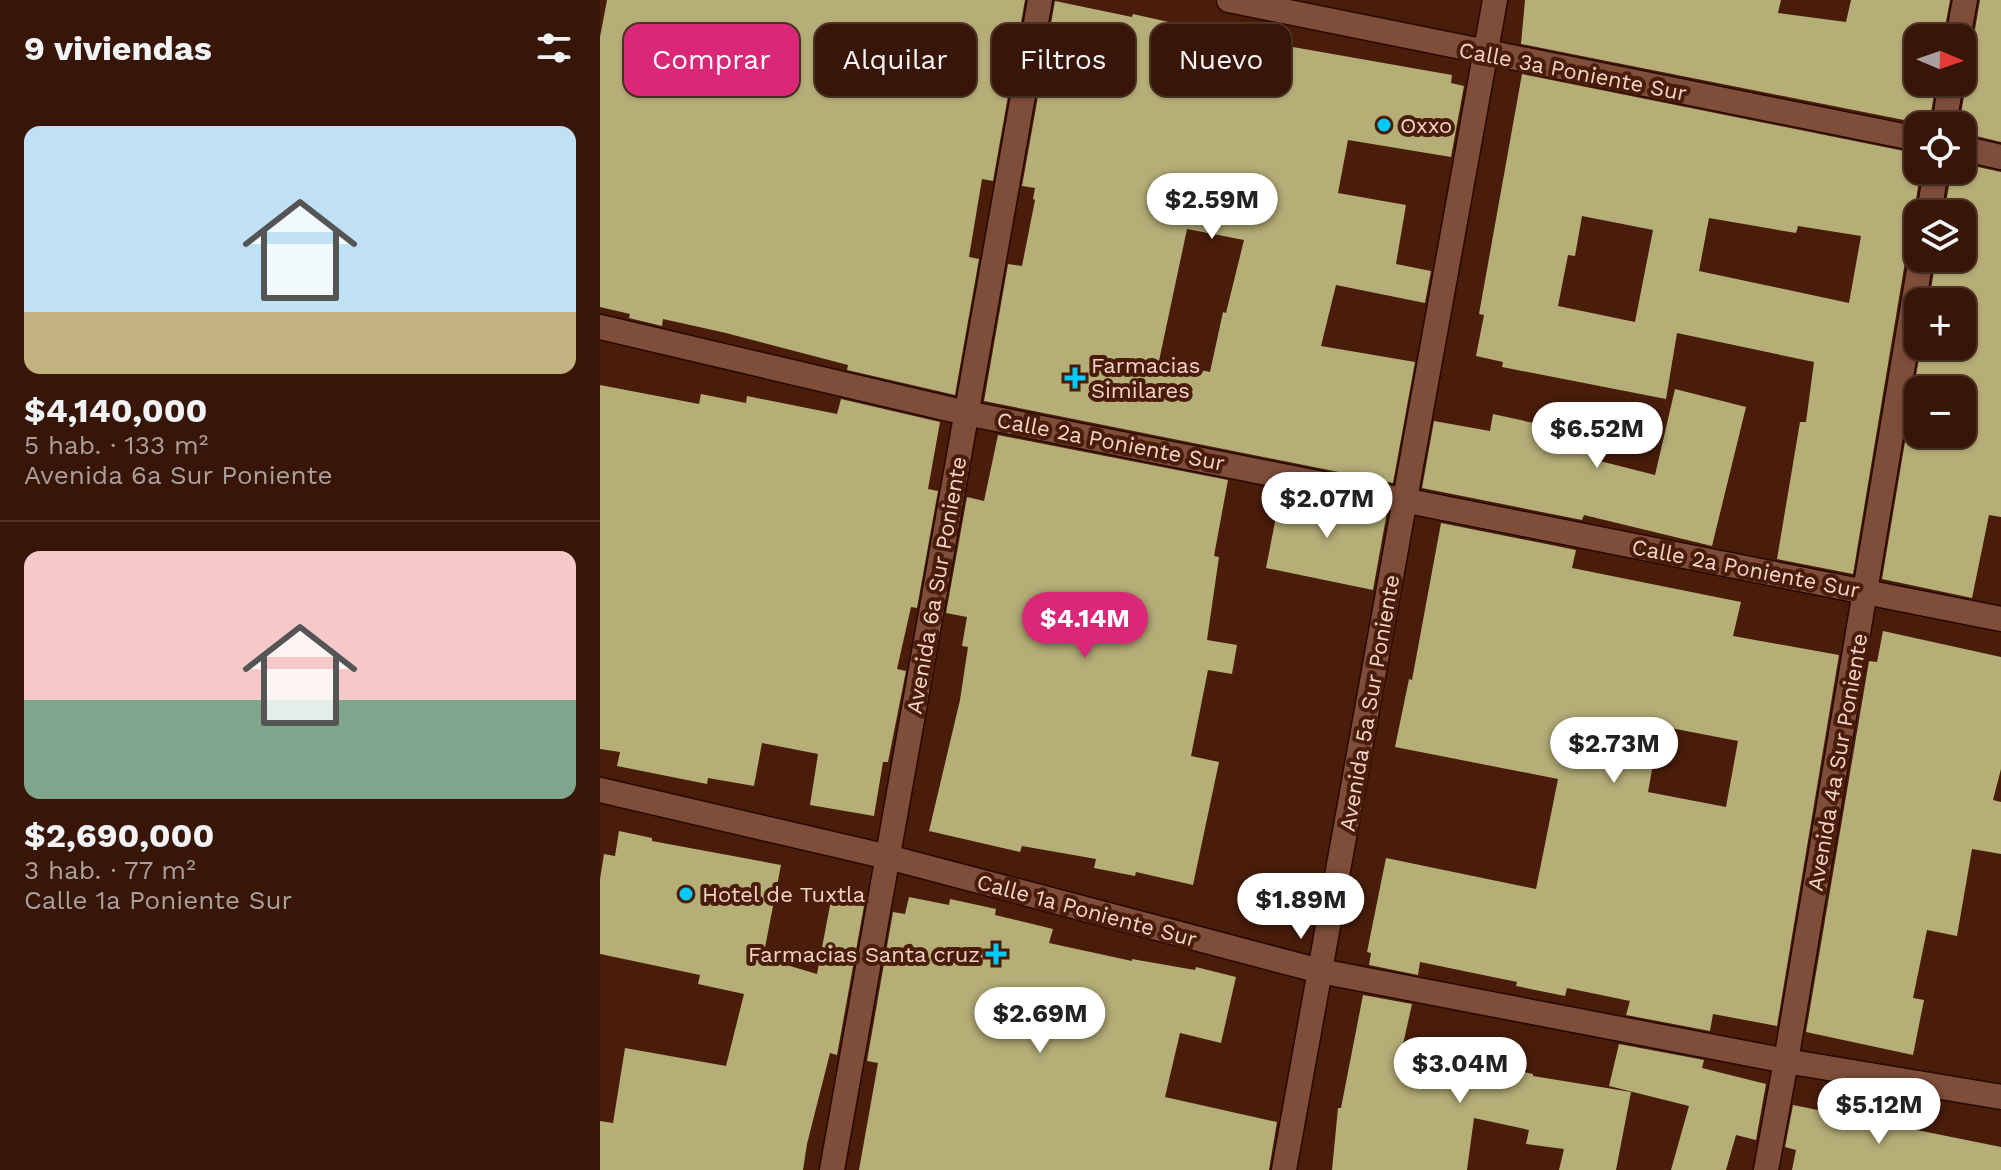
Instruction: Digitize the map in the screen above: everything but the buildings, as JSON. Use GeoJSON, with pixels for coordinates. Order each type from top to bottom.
{"type":"FeatureCollection","features":[{"type":"Feature","properties":{"kind":"street","name":"Avenida 6a Sur Poniente"},"geometry":{"type":"LineString","coordinates":[[832,1170],[1040,0]]}},
{"type":"Feature","properties":{"kind":"street","name":"Calle 3a Poniente Sur"},"geometry":{"type":"LineString","coordinates":[[1229,0],[1904,136]]}},
{"type":"Feature","properties":{"kind":"street","name":"Avenida 5a Sur Poniente"},"geometry":{"type":"LineString","coordinates":[[1284,1170],[1495,0]]}},
{"type":"Feature","properties":{"kind":"street"},"geometry":{"type":"LineString","coordinates":[[1961,24],[1965,0]]}},
{"type":"Feature","properties":{"kind":"street"},"geometry":{"type":"LineString","coordinates":[[1976,151],[2001,157]]}},
{"type":"Feature","properties":{"kind":"street","name":"Avenida 4a Sur Poniente"},"geometry":{"type":"LineString","coordinates":[[1766,1170],[1919,272]]}},
{"type":"Feature","properties":{"kind":"street","name":"Calle 2a Poniente Sur"},"geometry":{"type":"LineString","coordinates":[[600,327],[966,413],[2001,619]]}},
{"type":"Feature","properties":{"kind":"street","name":"Calle 1a Poniente Sur"},"geometry":{"type":"LineString","coordinates":[[600,790],[888,857],[1320,971],[1786,1061],[2001,1097]]}},
{"type":"Feature","properties":{"kind":"place","name":"Oxxo"},"geometry":{"type":"Point","coordinates":[1384,125]}},
{"type":"Feature","properties":{"kind":"place","name":"Farmacias Similares"},"geometry":{"type":"Point","coordinates":[1075,378]}},
{"type":"Feature","properties":{"kind":"place","name":"Hotel de Tuxtla"},"geometry":{"type":"Point","coordinates":[686,894]}},
{"type":"Feature","properties":{"kind":"place","name":"Farmacias Santa cruz"},"geometry":{"type":"Point","coordinates":[996,954]}}]}
